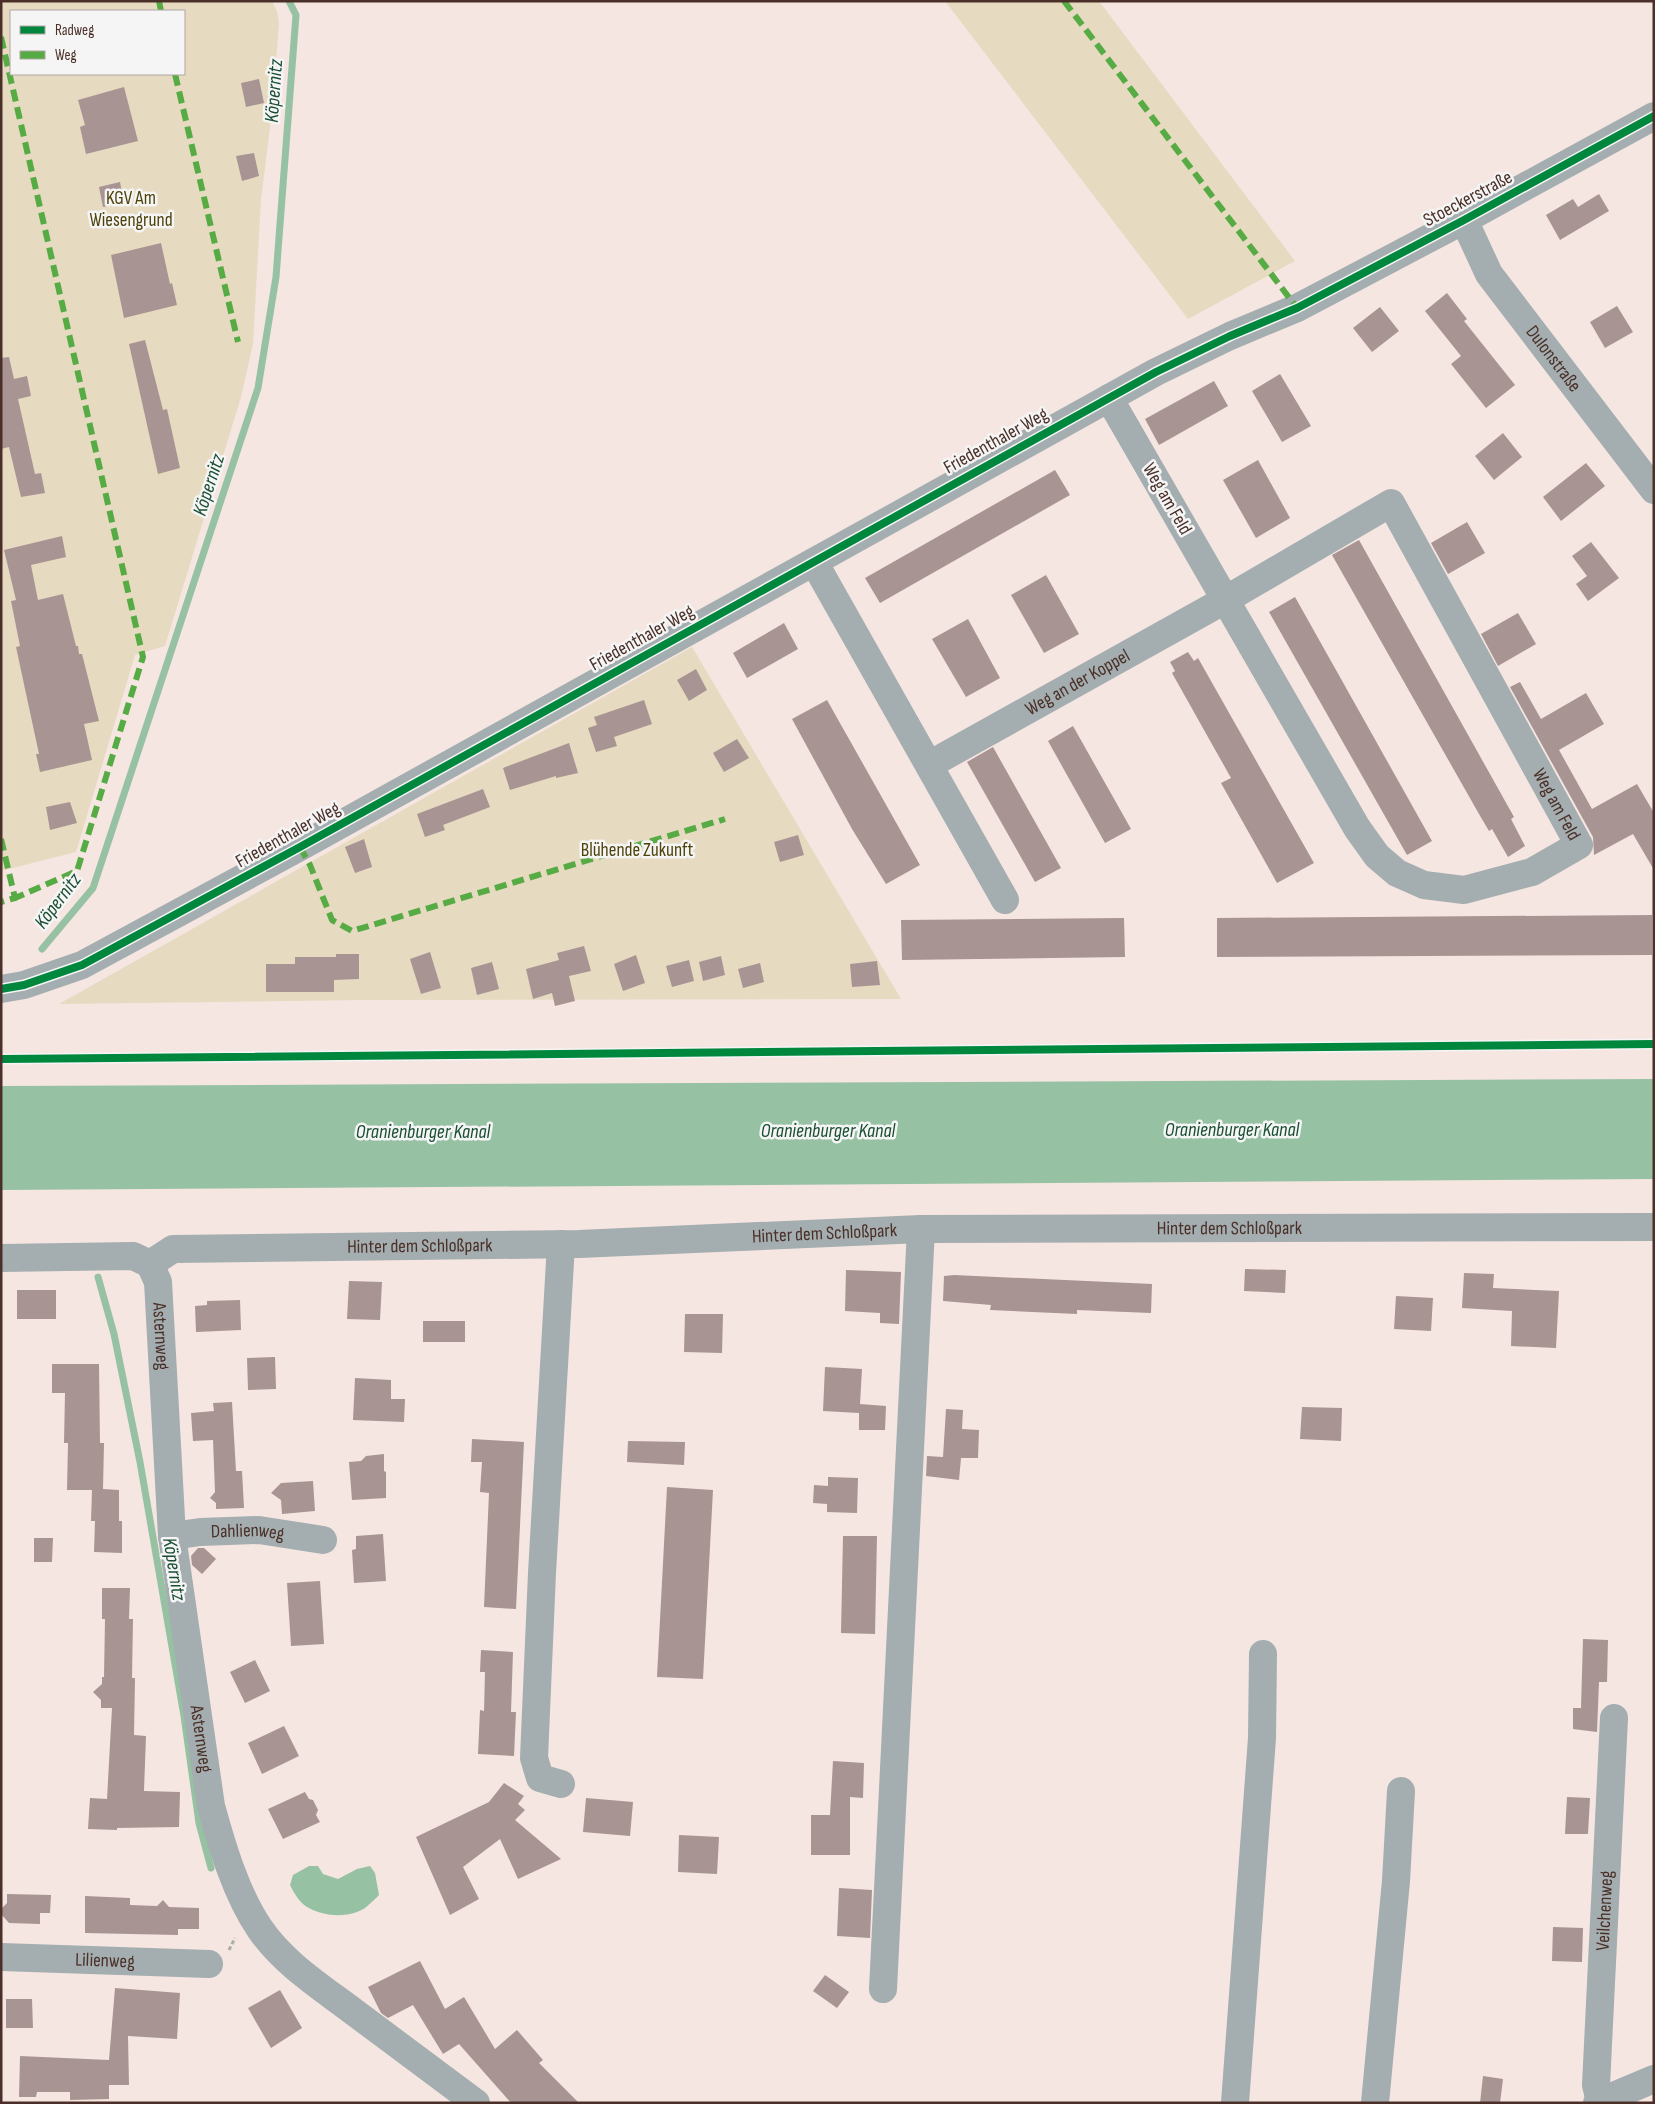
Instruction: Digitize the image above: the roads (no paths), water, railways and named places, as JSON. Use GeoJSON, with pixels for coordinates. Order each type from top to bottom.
{"type":"FeatureCollection","features":[{"type":"Feature","properties":{"kind":"street","name":"Stoeckerstraße"},"geometry":{"type":"LineString","coordinates":[[1297,308],[1464,220],[1654,116]]}},
{"type":"Feature","properties":{"kind":"street","name":"Dulonstraße"},"geometry":{"type":"LineString","coordinates":[[1464,220],[1489,274],[1654,490]]}},
{"type":"Feature","properties":{"kind":"street","name":"Friedenthaler Weg"},"geometry":{"type":"LineString","coordinates":[[1,989],[24,985],[82,965],[300,847],[1156,372],[1212,344],[1297,308]]}},
{"type":"Feature","properties":{"kind":"street","name":"Weg am Feld"},"geometry":{"type":"LineString","coordinates":[[1109,398],[1225,600],[1357,828],[1377,856],[1397,873],[1424,885],[1464,890],[1532,872],[1580,845],[1391,503],[1225,600]]}},
{"type":"Feature","properties":{"kind":"street"},"geometry":{"type":"LineString","coordinates":[[814,562],[1005,900]]}},
{"type":"Feature","properties":{"kind":"street","name":"Weg an der Koppel"},"geometry":{"type":"LineString","coordinates":[[929,765],[1225,600]]}},
{"type":"Feature","properties":{"kind":"street","name":"Hinter dem Schloßpark"},"geometry":{"type":"LineString","coordinates":[[150,1264],[173,1249],[561,1244],[921,1229],[1654,1227]]}},
{"type":"Feature","properties":{"kind":"street"},"geometry":{"type":"LineString","coordinates":[[883,1988],[921,1229]]}},
{"type":"Feature","properties":{"kind":"street"},"geometry":{"type":"LineString","coordinates":[[561,1244],[542,1563],[534,1758],[540,1778],[561,1784]]}},
{"type":"Feature","properties":{"kind":"street"},"geometry":{"type":"LineString","coordinates":[[1,1258],[133,1256],[150,1264]]}},
{"type":"Feature","properties":{"kind":"street","name":"Asternweg"},"geometry":{"type":"LineString","coordinates":[[150,1264],[158,1282],[172,1536],[211,1806],[221,1843],[246,1906],[260,1930],[279,1952],[305,1975],[476,2103]]}},
{"type":"Feature","properties":{"kind":"street","name":"Dahlienweg"},"geometry":{"type":"LineString","coordinates":[[172,1536],[200,1532],[259,1530],[323,1540]]}},
{"type":"Feature","properties":{"kind":"street"},"geometry":{"type":"LineString","coordinates":[[1235,2103],[1262,1738],[1263,1654]]}},
{"type":"Feature","properties":{"kind":"street","name":"Veilchenweg"},"geometry":{"type":"LineString","coordinates":[[1614,1718],[1596,2085],[1599,2102],[1654,2079]]}},
{"type":"Feature","properties":{"kind":"street"},"geometry":{"type":"LineString","coordinates":[[1375,2103],[1396,1881],[1401,1791]]}},
{"type":"Feature","properties":{"kind":"street","name":"Lilienweg"},"geometry":{"type":"LineString","coordinates":[[1,1957],[209,1964]]}},
{"type":"Feature","properties":{"kind":"water","name":"Oranienburger Kanal"},"geometry":{"type":"Polygon","coordinates":[[[1654,1079],[1654,1179],[1,1190],[1,1086],[1654,1079]]]}},
{"type":"Feature","properties":{"kind":"water"},"geometry":{"type":"Polygon","coordinates":[[[309,1866],[318,1866],[323,1874],[338,1879],[357,1869],[370,1866],[375,1873],[379,1895],[365,1908],[344,1915],[330,1915],[315,1911],[300,1901],[290,1885],[293,1875],[309,1866]]]}},
{"type":"Feature","properties":{"kind":"waterway","name":"Köpernitz"},"geometry":{"type":"LineString","coordinates":[[42,949],[93,888],[258,388],[276,277],[296,15],[289,1]]}},
{"type":"Feature","properties":{"kind":"waterway","name":"Köpernitz"},"geometry":{"type":"LineString","coordinates":[[98,1277],[114,1334],[140,1462],[184,1716],[199,1823],[211,1868]]}},
{"type":"Feature","properties":{"kind":"park label","name":"KGV Am Wiesengrund"},"geometry":{"type":"Point","coordinates":[131,209]}},
{"type":"Feature","properties":{"kind":"park label","name":"Blühende Zukunft"},"geometry":{"type":"Point","coordinates":[637,850]}}]}
